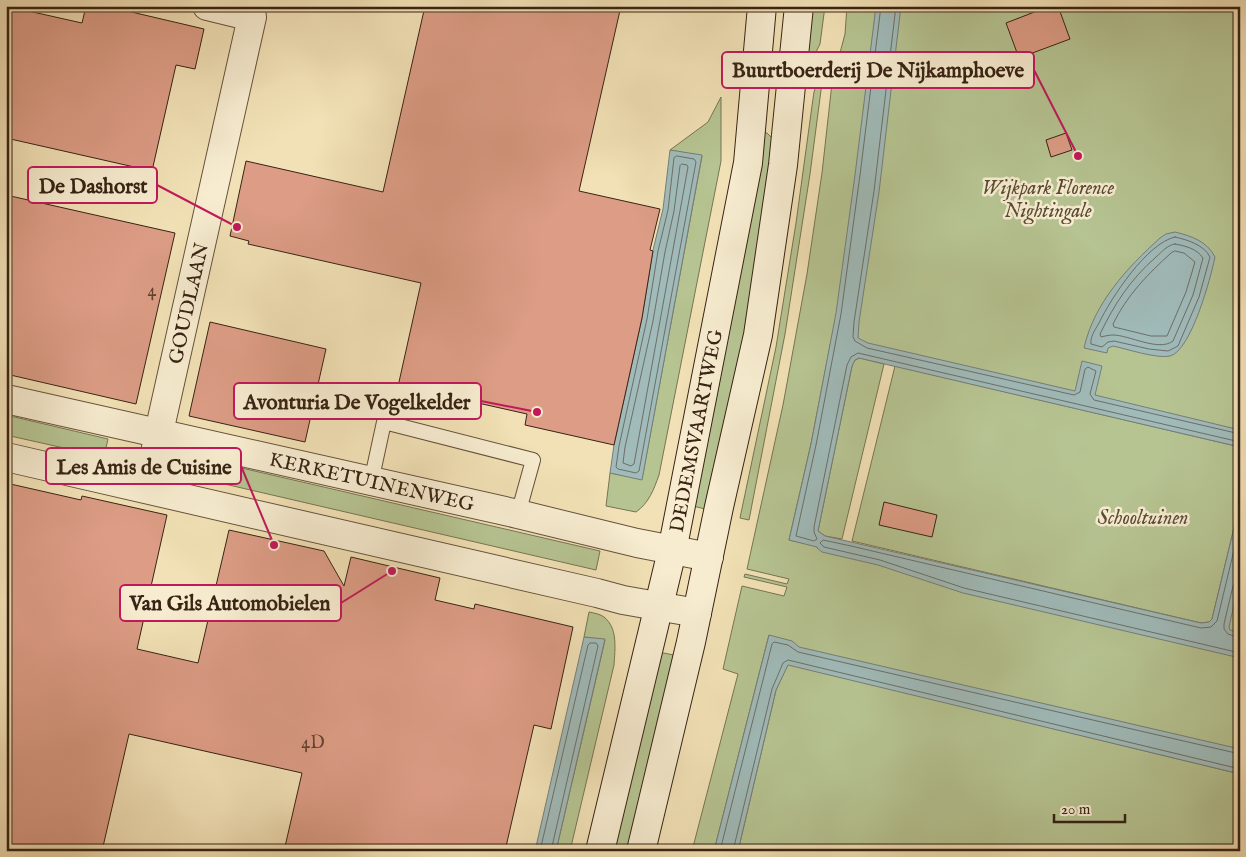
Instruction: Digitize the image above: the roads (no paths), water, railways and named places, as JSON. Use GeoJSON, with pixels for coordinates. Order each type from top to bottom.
{"type":"FeatureCollection","features":[{"type":"Feature","properties":{"kind":"street","name":"GOUDLAAN"},"geometry":{"type":"LineString","coordinates":[[148,490],[159,432],[252,16],[207,6]]}},
{"type":"Feature","properties":{"kind":"street","name":"DEDEMSVAARTWEG"},"geometry":{"type":"LineString","coordinates":[[600,851],[672,550],[748,163],[762,6]]}},
{"type":"Feature","properties":{"kind":"street","name":"DEDEMSVAARTWEG"},"geometry":{"type":"LineString","coordinates":[[641,851],[697,613],[758,336],[783,165],[799,6]]}},
{"type":"Feature","properties":{"kind":"street","name":"KERKETUINENWEG"},"geometry":{"type":"LineString","coordinates":[[6,399],[709,557]]}},
{"type":"Feature","properties":{"kind":"street"},"geometry":{"type":"LineString","coordinates":[[6,458],[622,600],[697,613]]}},
{"type":"Feature","properties":{"kind":"lane"},"geometry":{"type":"LineString","coordinates":[[371,482],[384,422],[533,460],[518,514]]}},
{"type":"Feature","properties":{"kind":"water"},"geometry":{"type":"Polygon","coordinates":[[[876,6],[901,6],[879,192],[858,338],[868,343],[1075,391],[1082,361],[1102,366],[1095,395],[1240,430],[1240,447],[859,358],[855,360],[852,366],[818,531],[825,536],[1201,623],[1209,622],[1212,619],[1240,503],[1240,578],[1229,627],[1230,630],[1240,633],[1240,658],[963,593],[878,565],[822,552],[817,547],[789,540],[811,444],[836,313],[876,6]]]}},
{"type":"Feature","properties":{"kind":"water"},"geometry":{"type":"Polygon","coordinates":[[[670,150],[702,155],[642,480],[610,473],[614,445],[642,318],[653,250],[663,209],[670,150]]]}},
{"type":"Feature","properties":{"kind":"water"},"geometry":{"type":"Polygon","coordinates":[[[1175,232],[1193,237],[1203,243],[1212,251],[1215,257],[1199,312],[1178,351],[1164,357],[1113,346],[1108,348],[1107,353],[1084,348],[1095,316],[1113,287],[1160,238],[1175,232]]]}},
{"type":"Feature","properties":{"kind":"water"},"geometry":{"type":"Polygon","coordinates":[[[769,635],[792,641],[799,647],[1240,749],[1240,774],[788,665],[776,690],[738,851],[714,851],[769,635]]]}},
{"type":"Feature","properties":{"kind":"water"},"geometry":{"type":"Polygon","coordinates":[[[584,637],[605,639],[556,851],[535,851],[584,637]]]}},
{"type":"Feature","properties":{"kind":"place","name":"Buurtboerderij De Nijkamphoeve"},"geometry":{"type":"Point","coordinates":[1078,156]}},
{"type":"Feature","properties":{"kind":"place","name":"De Dashorst"},"geometry":{"type":"Point","coordinates":[237,227]}},
{"type":"Feature","properties":{"kind":"place","name":"Avonturia De Vogelkelder"},"geometry":{"type":"Point","coordinates":[537,412]}},
{"type":"Feature","properties":{"kind":"place","name":"Les Amis de Cuisine"},"geometry":{"type":"Point","coordinates":[274,545]}},
{"type":"Feature","properties":{"kind":"place","name":"Van Gils Automobielen"},"geometry":{"type":"Point","coordinates":[392,571]}},
{"type":"Feature","properties":{"kind":"park label","name":"Wijkpark Florence Nightingale"},"geometry":{"type":"Point","coordinates":[1048,198]}},
{"type":"Feature","properties":{"kind":"park label","name":"Schooltuinen"},"geometry":{"type":"Point","coordinates":[1143,517]}}]}
